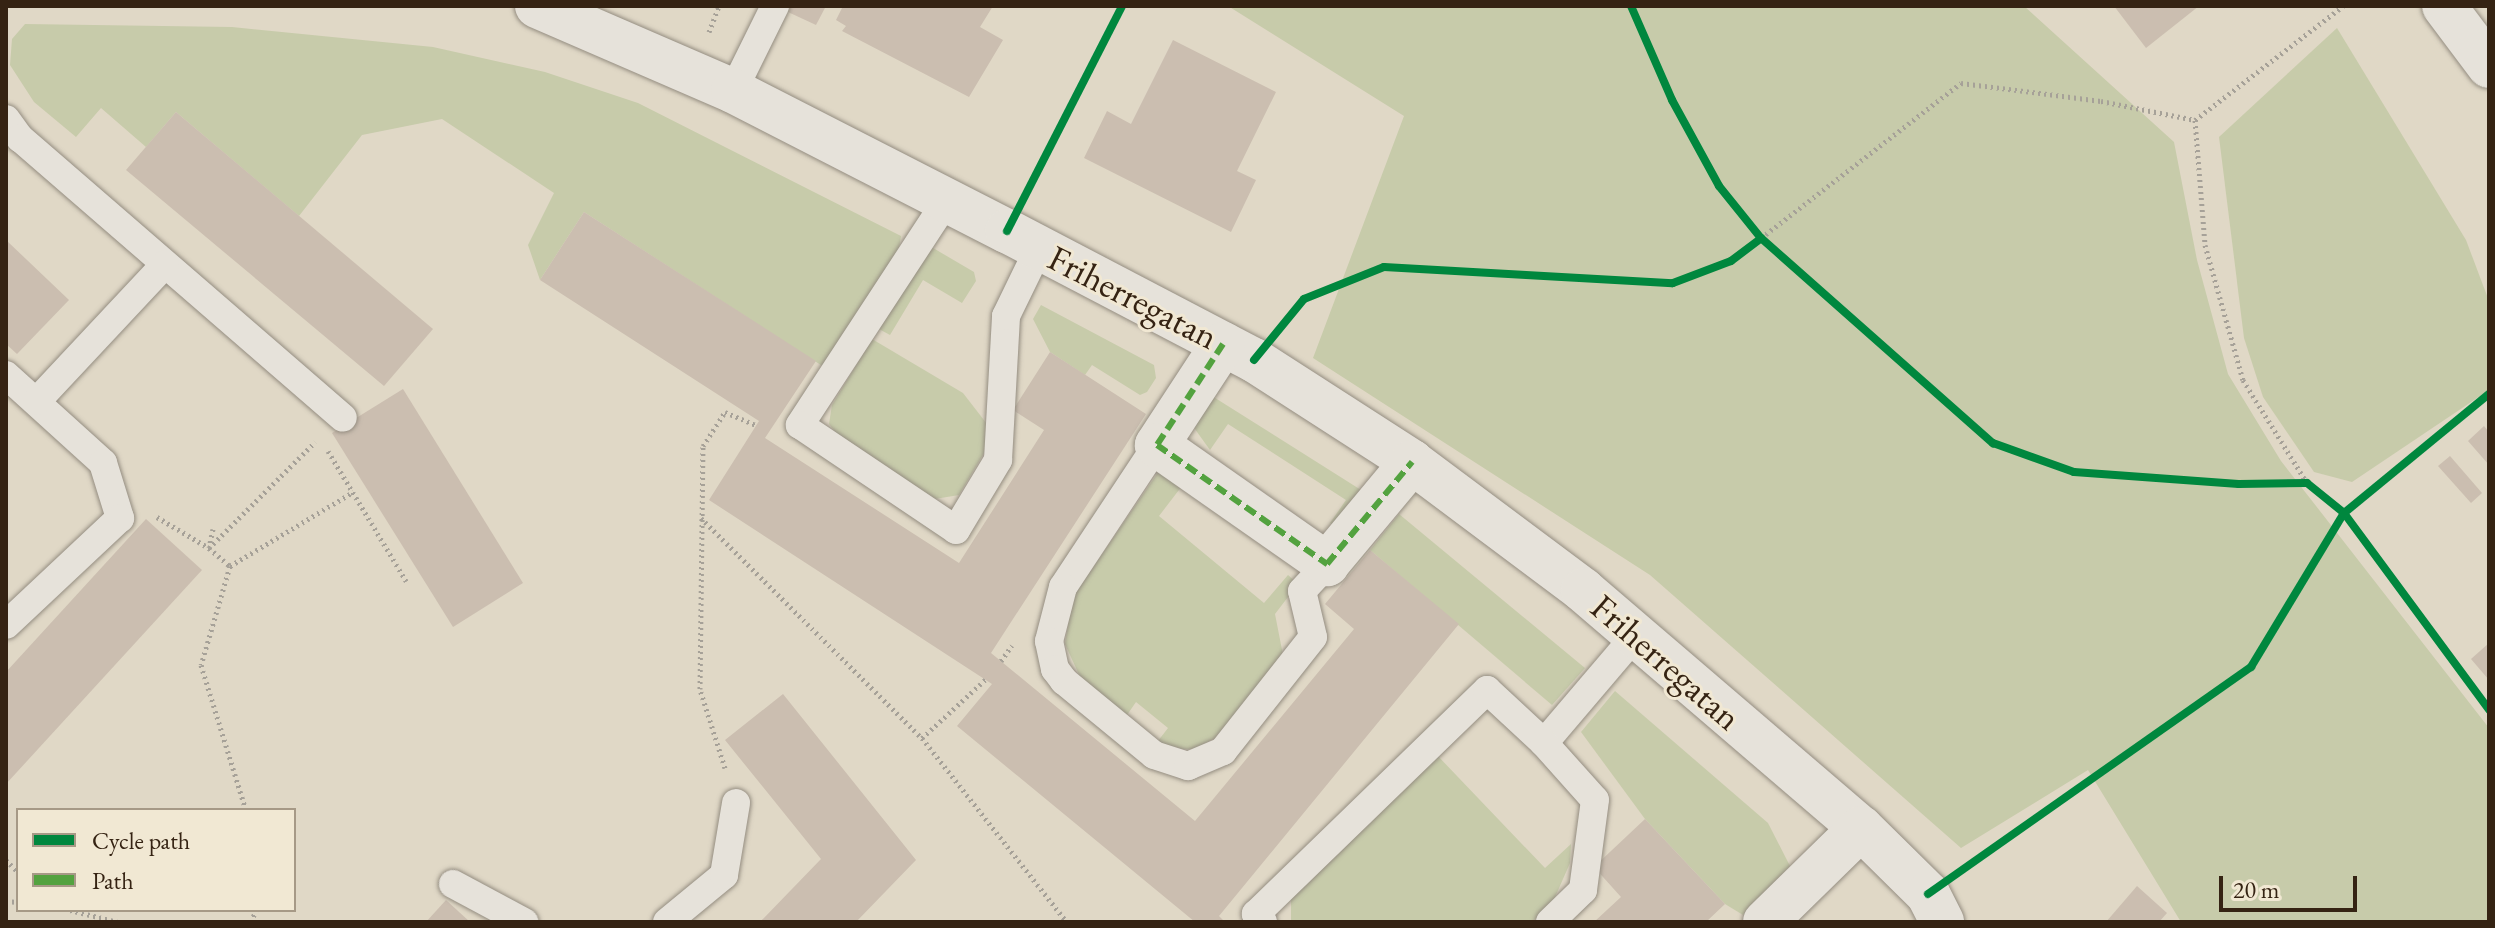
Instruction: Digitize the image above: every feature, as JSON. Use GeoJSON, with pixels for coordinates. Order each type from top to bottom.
{"type":"FeatureCollection","features":[{"type":"Feature","properties":{"kind":"street","name":"Friherregatan"},"geometry":{"type":"LineString","coordinates":[[537,6],[733,91],[947,200],[1223,344],[1412,462],[1583,590],[1861,828],[1928,894],[1942,922]]}},
{"type":"Feature","properties":{"kind":"street"},"geometry":{"type":"LineString","coordinates":[[2444,6],[2489,66]]}},
{"type":"Feature","properties":{"kind":"street"},"geometry":{"type":"LineString","coordinates":[[1223,344],[1157,445],[1327,564],[1412,462]]}},
{"type":"Feature","properties":{"kind":"street"},"geometry":{"type":"LineString","coordinates":[[1765,922],[1861,828]]}},
{"type":"Feature","properties":{"kind":"lane"},"geometry":{"type":"LineString","coordinates":[[733,91],[775,6]]}},
{"type":"Feature","properties":{"kind":"lane"},"geometry":{"type":"LineString","coordinates":[[6,119],[20,138],[343,418]]}},
{"type":"Feature","properties":{"kind":"lane"},"geometry":{"type":"LineString","coordinates":[[947,200],[800,425],[956,530],[998,460],[1006,316],[1039,248]]}},
{"type":"Feature","properties":{"kind":"lane"},"geometry":{"type":"LineString","coordinates":[[37,401],[165,264]]}},
{"type":"Feature","properties":{"kind":"lane"},"geometry":{"type":"LineString","coordinates":[[6,375],[103,463],[120,518],[6,625]]}},
{"type":"Feature","properties":{"kind":"lane"},"geometry":{"type":"LineString","coordinates":[[1157,445],[1063,587],[1049,641],[1055,669],[1064,681],[1154,755],[1188,766],[1223,751],[1313,637],[1302,591],[1327,564]]}},
{"type":"Feature","properties":{"kind":"lane"},"geometry":{"type":"LineString","coordinates":[[1544,743],[1635,636]]}},
{"type":"Feature","properties":{"kind":"lane"},"geometry":{"type":"LineString","coordinates":[[1263,922],[1256,914],[1487,690],[1544,743],[1595,800],[1583,890],[1550,922]]}},
{"type":"Feature","properties":{"kind":"lane"},"geometry":{"type":"LineString","coordinates":[[667,922],[724,875],[736,803]]}},
{"type":"Feature","properties":{"kind":"lane"},"geometry":{"type":"LineString","coordinates":[[453,884],[524,922]]}},
{"type":"Feature","properties":{"kind":"path"},"geometry":{"type":"LineString","coordinates":[[1751,245],[1961,83],[2101,101],[2195,120],[2343,6]]}},
{"type":"Feature","properties":{"kind":"path"},"geometry":{"type":"LineString","coordinates":[[2195,120],[2205,245],[2243,380],[2307,483],[2316,490]]}},
{"type":"Feature","properties":{"kind":"path"},"geometry":{"type":"LineString","coordinates":[[1753,227],[1773,248]]}},
{"type":"Feature","properties":{"kind":"path"},"geometry":{"type":"LineString","coordinates":[[736,803],[700,689],[703,446],[725,412],[756,425]]}},
{"type":"Feature","properties":{"kind":"path"},"geometry":{"type":"LineString","coordinates":[[209,548],[320,437]]}},
{"type":"Feature","properties":{"kind":"path"},"geometry":{"type":"LineString","coordinates":[[340,471],[406,581]]}},
{"type":"Feature","properties":{"kind":"path"},"geometry":{"type":"LineString","coordinates":[[2293,483],[2307,483]]}},
{"type":"Feature","properties":{"kind":"path"},"geometry":{"type":"LineString","coordinates":[[245,808],[201,665],[230,566],[353,492]]}},
{"type":"Feature","properties":{"kind":"path"},"geometry":{"type":"LineString","coordinates":[[701,518],[922,738],[1067,922]]}},
{"type":"Feature","properties":{"kind":"path"},"geometry":{"type":"LineString","coordinates":[[209,548],[213,529]]}},
{"type":"Feature","properties":{"kind":"path"},"geometry":{"type":"LineString","coordinates":[[209,548],[230,566]]}},
{"type":"Feature","properties":{"kind":"path"},"geometry":{"type":"LineString","coordinates":[[922,738],[986,679]]}},
{"type":"Feature","properties":{"kind":"path"},"geometry":{"type":"LineString","coordinates":[[78,912],[118,922]]}},
{"type":"Feature","properties":{"kind":"green space"},"geometry":{"type":"Polygon","coordinates":[[[1228,6],[2024,6],[2174,142],[2197,260],[2228,374],[2281,461],[2489,728],[2489,922],[2181,922],[2088,770],[1961,848],[1650,575],[1313,358],[1404,116],[1228,6]]]}},
{"type":"Feature","properties":{"kind":"green space"},"geometry":{"type":"Polygon","coordinates":[[[25,24],[232,27],[433,47],[545,72],[638,103],[901,236],[899,248],[824,367],[584,212],[540,280],[528,245],[554,193],[442,119],[362,135],[299,216],[176,112],[146,147],[101,108],[76,137],[34,102],[10,65],[12,39],[25,24]]]}},
{"type":"Feature","properties":{"kind":"green space"},"geometry":{"type":"Polygon","coordinates":[[[2337,28],[2466,240],[2489,301],[2489,390],[2352,482],[2314,472],[2263,397],[2244,338],[2219,137],[2337,28]]]}},
{"type":"Feature","properties":{"kind":"green space"},"geometry":{"type":"Polygon","coordinates":[[[928,245],[974,272],[976,281],[962,303],[923,280],[890,335],[879,329],[928,245]]]}},
{"type":"Feature","properties":{"kind":"green space"},"geometry":{"type":"Polygon","coordinates":[[[1041,305],[1154,365],[1156,378],[1147,392],[1140,395],[1092,365],[1085,375],[1050,352],[1033,319],[1041,305]]]}},
{"type":"Feature","properties":{"kind":"green space"},"geometry":{"type":"Polygon","coordinates":[[[872,339],[963,393],[987,424],[987,448],[959,495],[935,499],[843,442],[829,424],[832,405],[872,339]]]}},
{"type":"Feature","properties":{"kind":"green space"},"geometry":{"type":"Polygon","coordinates":[[[1212,396],[1369,495],[1341,529],[1330,523],[1346,500],[1228,424],[1210,450],[1192,425],[1212,396]]]}},
{"type":"Feature","properties":{"kind":"green space"},"geometry":{"type":"Polygon","coordinates":[[[1159,471],[1182,486],[1159,516],[1264,603],[1288,575],[1298,584],[1275,614],[1283,655],[1215,738],[1195,749],[1175,749],[1158,741],[1168,728],[1136,702],[1127,715],[1081,679],[1065,644],[1072,598],[1159,471]]]}},
{"type":"Feature","properties":{"kind":"green space"},"geometry":{"type":"Polygon","coordinates":[[[1399,514],[1585,668],[1552,705],[1370,550],[1399,514]]]}},
{"type":"Feature","properties":{"kind":"green space"},"geometry":{"type":"Polygon","coordinates":[[[1615,691],[1768,823],[1790,866],[1743,915],[1725,904],[1645,819],[1581,732],[1615,691]]]}},
{"type":"Feature","properties":{"kind":"green space"},"geometry":{"type":"Polygon","coordinates":[[[1436,754],[1545,868],[1571,844],[1570,863],[1552,904],[1532,922],[1291,922],[1291,896],[1436,754]]]}},
{"type":"Feature","properties":{"kind":"building"},"geometry":{"type":"Polygon","coordinates":[[[791,6],[826,6],[816,25],[788,12],[791,6]]]}},
{"type":"Feature","properties":{"kind":"building"},"geometry":{"type":"Polygon","coordinates":[[[843,6],[993,6],[980,27],[1003,40],[969,97],[842,31],[846,26],[836,20],[843,6]]]}},
{"type":"Feature","properties":{"kind":"building"},"geometry":{"type":"Polygon","coordinates":[[[2114,6],[2199,6],[2146,48],[2114,6]]]}},
{"type":"Feature","properties":{"kind":"building"},"geometry":{"type":"Polygon","coordinates":[[[1173,40],[1276,92],[1237,171],[1256,180],[1231,232],[1084,158],[1107,111],[1131,124],[1173,40]]]}},
{"type":"Feature","properties":{"kind":"building"},"geometry":{"type":"Polygon","coordinates":[[[176,112],[433,329],[384,386],[126,170],[176,112]]]}},
{"type":"Feature","properties":{"kind":"building"},"geometry":{"type":"Polygon","coordinates":[[[584,212],[816,361],[765,438],[959,563],[1044,430],[1013,410],[1050,352],[1146,414],[991,653],[1195,821],[1354,629],[1325,604],[1370,550],[1459,624],[1219,916],[1225,922],[1195,922],[957,726],[992,684],[709,500],[759,421],[540,280],[584,212]]]}},
{"type":"Feature","properties":{"kind":"building"},"geometry":{"type":"Polygon","coordinates":[[[6,240],[69,300],[17,354],[6,344],[6,240]]]}},
{"type":"Feature","properties":{"kind":"building"},"geometry":{"type":"Polygon","coordinates":[[[403,389],[523,583],[453,627],[332,433],[403,389]]]}},
{"type":"Feature","properties":{"kind":"building"},"geometry":{"type":"Polygon","coordinates":[[[2484,426],[2489,432],[2489,465],[2468,441],[2484,426]]]}},
{"type":"Feature","properties":{"kind":"building"},"geometry":{"type":"Polygon","coordinates":[[[2450,456],[2482,493],[2471,503],[2438,466],[2450,456]]]}},
{"type":"Feature","properties":{"kind":"building"},"geometry":{"type":"Polygon","coordinates":[[[146,519],[202,570],[6,784],[6,672],[146,519]]]}},
{"type":"Feature","properties":{"kind":"building"},"geometry":{"type":"Polygon","coordinates":[[[2489,643],[2489,680],[2471,659],[2489,643]]]}},
{"type":"Feature","properties":{"kind":"building"},"geometry":{"type":"Polygon","coordinates":[[[783,694],[916,860],[856,922],[760,922],[821,859],[725,740],[783,694]]]}},
{"type":"Feature","properties":{"kind":"building"},"geometry":{"type":"Polygon","coordinates":[[[1645,819],[1725,904],[1706,922],[1594,922],[1621,897],[1594,867],[1645,819]]]}},
{"type":"Feature","properties":{"kind":"building"},"geometry":{"type":"Polygon","coordinates":[[[2137,886],[2167,913],[2159,922],[2106,922],[2137,886]]]}},
{"type":"Feature","properties":{"kind":"building"},"geometry":{"type":"Polygon","coordinates":[[[446,900],[470,922],[426,922],[446,900]]]}},
{"type":"Feature","properties":{"kind":"marked path"},"geometry":{"type":"LineString","coordinates":[[1223,344],[1157,445],[1327,564],[1412,462]]}},
{"type":"Feature","properties":{"kind":"cycle path"},"geometry":{"type":"LineString","coordinates":[[1007,231],[1122,6]]}},
{"type":"Feature","properties":{"kind":"cycle path"},"geometry":{"type":"LineString","coordinates":[[1631,6],[1672,100],[1719,186],[1761,238],[1993,443],[2074,472],[2239,484],[2307,483],[2344,513],[2489,710]]}},
{"type":"Feature","properties":{"kind":"cycle path"},"geometry":{"type":"LineString","coordinates":[[1254,360],[1304,299],[1384,267],[1673,283],[1731,261],[1761,238]]}},
{"type":"Feature","properties":{"kind":"cycle path"},"geometry":{"type":"LineString","coordinates":[[1928,894],[2251,667],[2344,513],[2489,394]]}}]}
